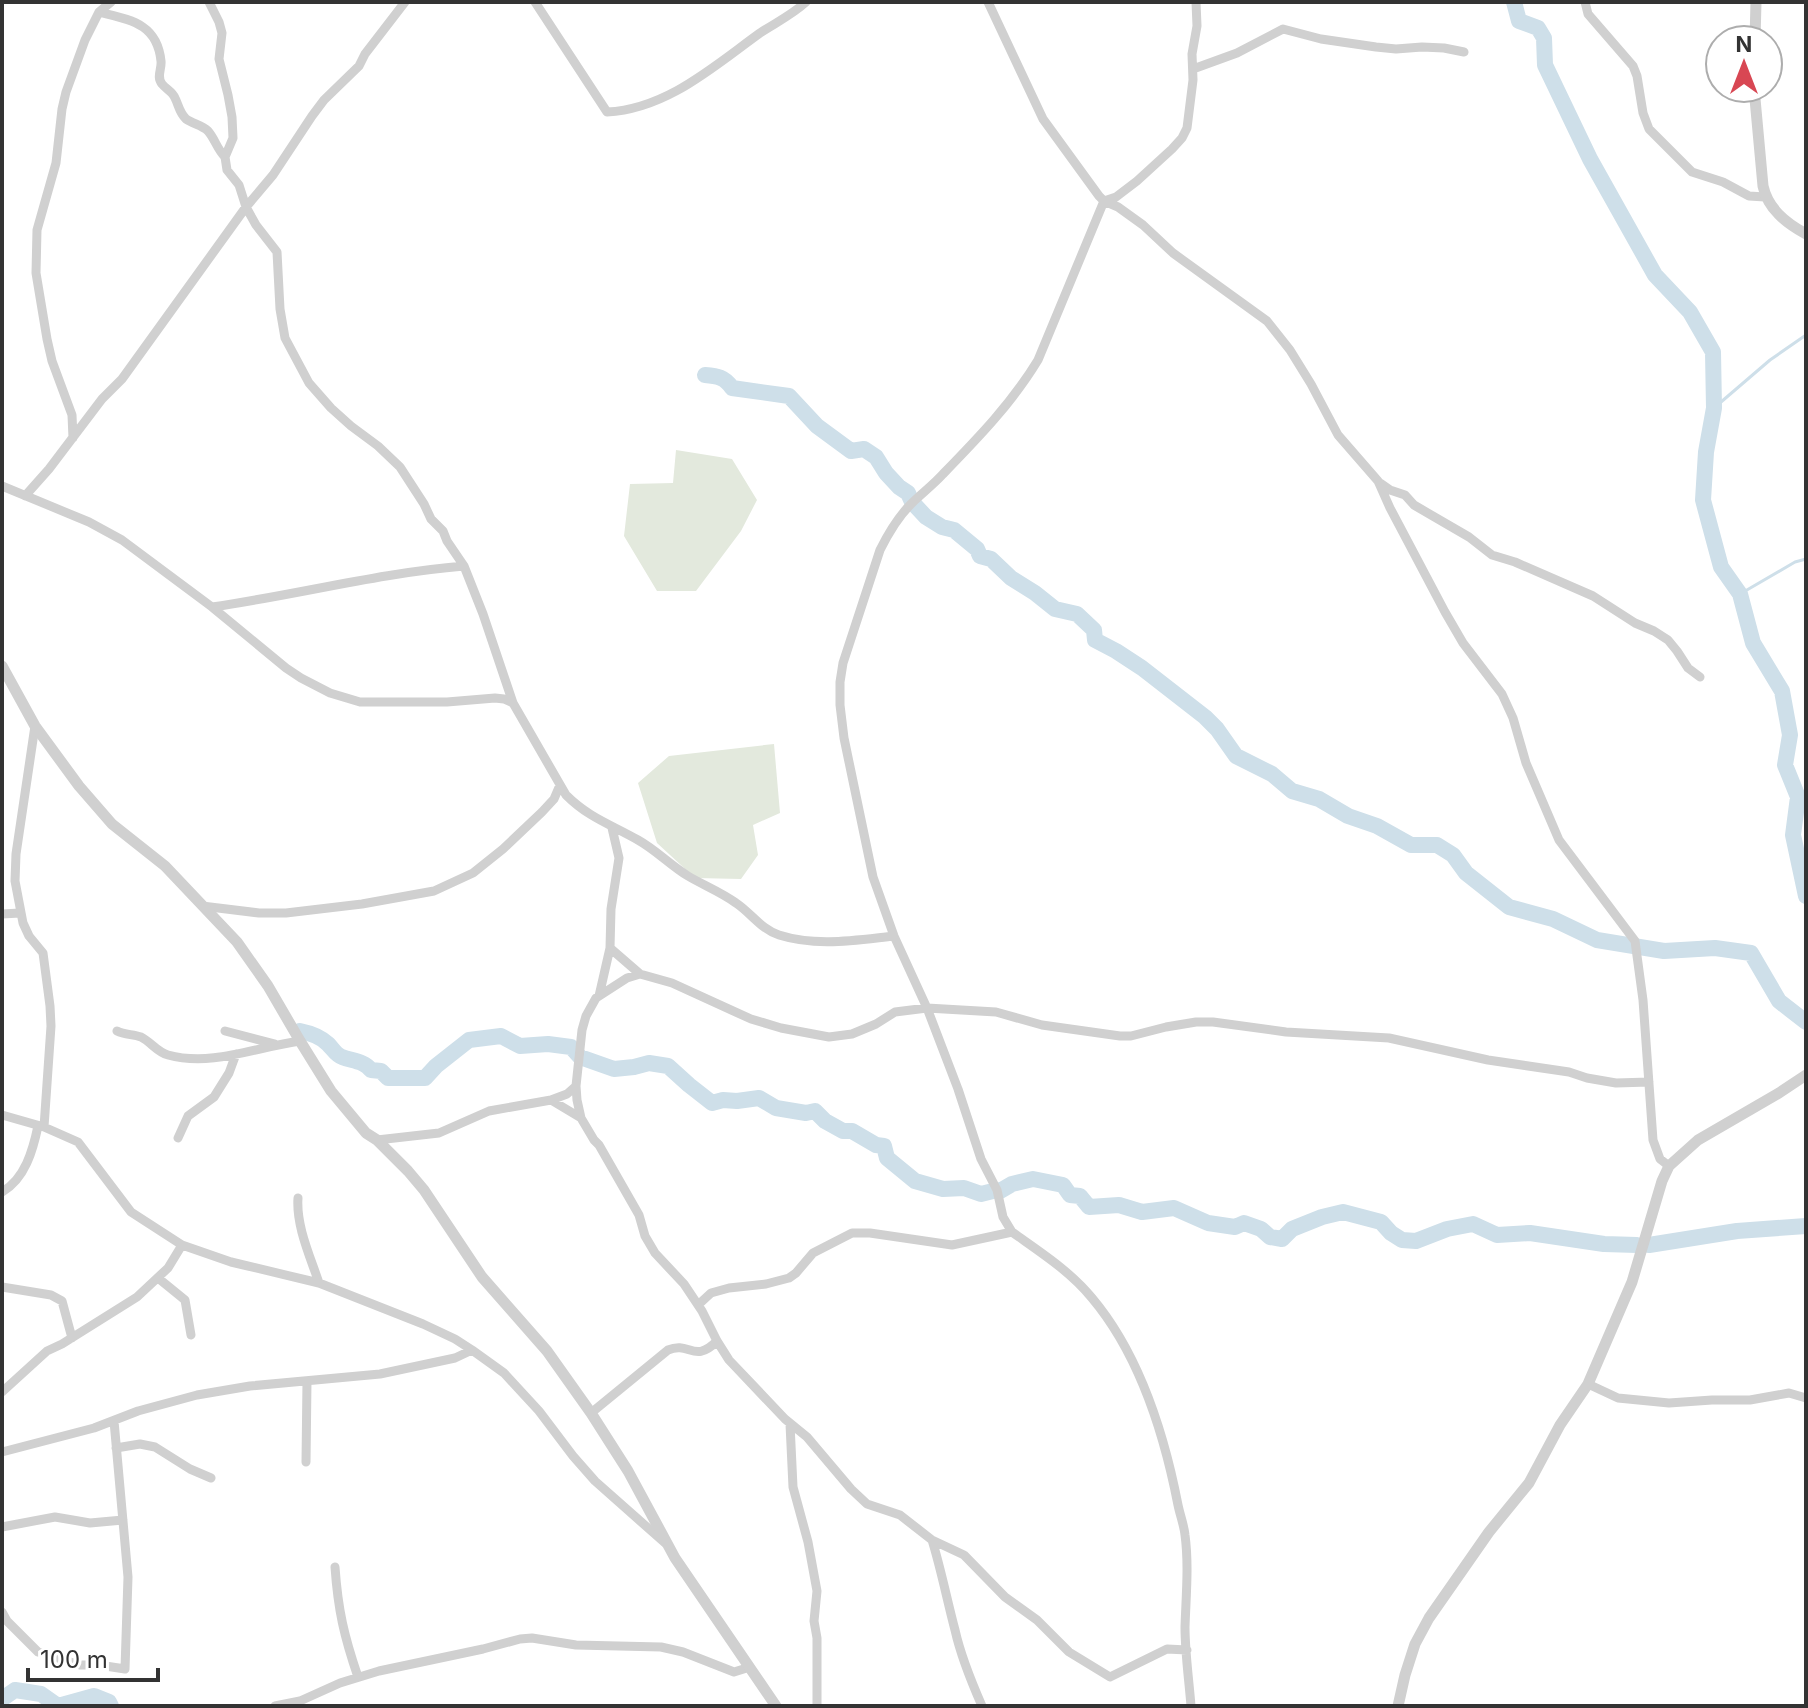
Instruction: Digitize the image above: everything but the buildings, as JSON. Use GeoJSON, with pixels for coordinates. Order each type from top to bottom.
{"type":"FeatureCollection","features":[{"type":"Feature","properties":{"kind":"street"},"geometry":{"type":"LineString","coordinates":[[73,438],[72,415],[47,339],[36,273],[37,230],[56,163],[66,92],[99,12],[111,2]]}},
{"type":"Feature","properties":{"kind":"street"},"geometry":{"type":"LineString","coordinates":[[209,2],[222,33],[219,59],[232,117],[233,138],[225,157],[227,170],[239,185],[256,225],[277,252],[281,323],[285,338],[304,375],[331,408],[400,467],[431,519],[443,531],[464,566],[513,703],[566,795],[578,807],[647,845],[690,877],[738,904],[776,934],[823,942],[894,936]]}},
{"type":"Feature","properties":{"kind":"street"},"geometry":{"type":"LineString","coordinates":[[25,496],[102,399],[122,379],[246,207],[273,175],[318,108],[359,66],[405,2]]}},
{"type":"Feature","properties":{"kind":"street"},"geometry":{"type":"LineString","coordinates":[[535,2],[607,112],[652,103],[670,95],[806,2]]}},
{"type":"Feature","properties":{"kind":"street"},"geometry":{"type":"LineString","coordinates":[[988,2],[1043,119],[1080,172],[1104,201],[1131,216],[1173,253],[1267,321],[1290,350],[1338,435],[1378,481],[1390,490],[1405,495],[1414,505],[1469,537],[1492,555],[1593,596],[1635,623],[1654,631],[1668,640],[1688,668],[1700,677]]}},
{"type":"Feature","properties":{"kind":"street"},"geometry":{"type":"LineString","coordinates":[[1191,1706],[1185,1535],[1167,1456],[1133,1361],[1116,1329],[1090,1295],[1056,1264],[1012,1232],[1003,1217],[997,1190],[981,1159],[927,1008],[894,936],[868,858],[844,738],[840,682],[846,653],[886,537],[912,502],[1002,412],[1027,377],[1038,360],[1104,201],[1116,197],[1137,181],[1182,138],[1189,118],[1192,54],[1197,26],[1196,2]]}},
{"type":"Feature","properties":{"kind":"street"},"geometry":{"type":"LineString","coordinates":[[1585,2],[1588,14],[1633,66],[1649,129],[1692,172],[1723,182],[1749,196],[1765,197]]}},
{"type":"Feature","properties":{"kind":"street"},"geometry":{"type":"LineString","coordinates":[[1755,24],[1756,2]]}},
{"type":"Feature","properties":{"kind":"street"},"geometry":{"type":"LineString","coordinates":[[99,12],[128,20],[148,30],[157,40],[162,65],[159,79],[175,98],[185,118],[205,128],[225,157]]}},
{"type":"Feature","properties":{"kind":"street"},"geometry":{"type":"LineString","coordinates":[[1193,69],[1237,53],[1283,29],[1321,39],[1376,47],[1444,48],[1464,52]]}},
{"type":"Feature","properties":{"kind":"street"},"geometry":{"type":"LineString","coordinates":[[1756,104],[1765,197],[1778,214],[1806,234]]}},
{"type":"Feature","properties":{"kind":"street"},"geometry":{"type":"LineString","coordinates":[[1378,481],[1451,623],[1502,694],[1513,718],[1526,763],[1559,840],[1635,941],[1643,1000],[1653,1140],[1660,1159],[1669,1166]]}},
{"type":"Feature","properties":{"kind":"street"},"geometry":{"type":"LineString","coordinates":[[2,486],[102,528],[122,540],[301,678],[345,699],[375,703],[495,698],[513,703]]}},
{"type":"Feature","properties":{"kind":"street"},"geometry":{"type":"LineString","coordinates":[[212,607],[418,570],[464,566]]}},
{"type":"Feature","properties":{"kind":"street"},"geometry":{"type":"LineString","coordinates":[[2,666],[35,726],[92,802],[112,824],[165,866],[237,942],[268,986],[331,1091],[366,1133],[377,1140],[424,1190],[482,1277],[547,1351],[628,1471],[675,1558],[776,1706]]}},
{"type":"Feature","properties":{"kind":"street"},"geometry":{"type":"LineString","coordinates":[[2,1192],[22,1174],[41,1126],[51,1026],[43,953],[29,936],[20,913],[14,871],[35,726]]}},
{"type":"Feature","properties":{"kind":"street"},"geometry":{"type":"LineString","coordinates":[[202,906],[286,913],[434,891],[473,873],[503,849],[554,799],[560,785]]}},
{"type":"Feature","properties":{"kind":"street"},"geometry":{"type":"LineString","coordinates":[[612,828],[619,858],[611,909],[610,948],[599,996],[586,1016],[582,1030],[576,1086],[581,1118],[639,1215],[645,1236],[655,1253],[684,1284],[729,1360],[790,1424],[807,1437],[867,1504],[900,1515],[932,1540],[964,1555],[1005,1597],[1037,1620],[1069,1652],[1102,1673],[1110,1677],[1120,1674],[1167,1649],[1187,1650]]}},
{"type":"Feature","properties":{"kind":"street"},"geometry":{"type":"LineString","coordinates":[[2,914],[20,913]]}},
{"type":"Feature","properties":{"kind":"street"},"geometry":{"type":"LineString","coordinates":[[610,948],[640,974],[672,983],[751,1019],[829,1037],[852,1034],[876,1024],[892,1012],[927,1008],[996,1012],[1042,1025],[1120,1036],[1196,1022],[1213,1022],[1286,1032],[1389,1038],[1616,1083],[1649,1082]]}},
{"type":"Feature","properties":{"kind":"street"},"geometry":{"type":"LineString","coordinates":[[599,996],[627,978],[640,974]]}},
{"type":"Feature","properties":{"kind":"street"},"geometry":{"type":"LineString","coordinates":[[117,1031],[143,1038],[166,1054],[189,1058],[259,1051],[300,1041]]}},
{"type":"Feature","properties":{"kind":"street"},"geometry":{"type":"LineString","coordinates":[[225,1031],[278,1044]]}},
{"type":"Feature","properties":{"kind":"street"},"geometry":{"type":"LineString","coordinates":[[178,1138],[188,1116],[214,1097],[229,1073],[236,1054]]}},
{"type":"Feature","properties":{"kind":"street"},"geometry":{"type":"LineString","coordinates":[[1398,1706],[1415,1644],[1429,1618],[1489,1532],[1529,1483],[1560,1425],[1588,1384],[1632,1282],[1669,1166],[1698,1140],[1806,1075]]}},
{"type":"Feature","properties":{"kind":"street"},"geometry":{"type":"LineString","coordinates":[[377,1140],[439,1133],[489,1111],[551,1100],[567,1094],[576,1086]]}},
{"type":"Feature","properties":{"kind":"street"},"geometry":{"type":"LineString","coordinates":[[551,1100],[581,1118]]}},
{"type":"Feature","properties":{"kind":"street"},"geometry":{"type":"LineString","coordinates":[[2,1115],[41,1126],[78,1142],[131,1212],[182,1245],[231,1262],[319,1283],[423,1324],[472,1350],[504,1373],[595,1481],[668,1546]]}},
{"type":"Feature","properties":{"kind":"street"},"geometry":{"type":"LineString","coordinates":[[298,1198],[301,1226],[319,1283]]}},
{"type":"Feature","properties":{"kind":"street"},"geometry":{"type":"LineString","coordinates":[[698,1305],[711,1293],[789,1278],[813,1253],[852,1233],[952,1245],[1012,1232]]}},
{"type":"Feature","properties":{"kind":"street"},"geometry":{"type":"LineString","coordinates":[[2,1392],[47,1351],[137,1297],[168,1268],[182,1245]]}},
{"type":"Feature","properties":{"kind":"street"},"geometry":{"type":"LineString","coordinates":[[158,1278],[185,1300],[191,1335]]}},
{"type":"Feature","properties":{"kind":"street"},"geometry":{"type":"LineString","coordinates":[[2,1287],[58,1298],[62,1301],[72,1338]]}},
{"type":"Feature","properties":{"kind":"street"},"geometry":{"type":"LineString","coordinates":[[591,1413],[668,1350],[680,1348],[701,1353],[717,1341]]}},
{"type":"Feature","properties":{"kind":"street"},"geometry":{"type":"LineString","coordinates":[[2,1452],[84,1431],[138,1411],[197,1395],[250,1386],[380,1374],[455,1358],[472,1350]]}},
{"type":"Feature","properties":{"kind":"street"},"geometry":{"type":"LineString","coordinates":[[306,1462],[307,1381]]}},
{"type":"Feature","properties":{"kind":"street"},"geometry":{"type":"LineString","coordinates":[[1588,1384],[1618,1398],[1669,1403],[1750,1400],[1789,1393],[1806,1398]]}},
{"type":"Feature","properties":{"kind":"street"},"geometry":{"type":"LineString","coordinates":[[2,1612],[38,1652],[80,1665],[125,1669],[128,1577],[114,1421]]}},
{"type":"Feature","properties":{"kind":"street"},"geometry":{"type":"LineString","coordinates":[[790,1424],[793,1487],[817,1591],[814,1621],[817,1706]]}},
{"type":"Feature","properties":{"kind":"street"},"geometry":{"type":"LineString","coordinates":[[116,1448],[140,1444],[155,1447],[211,1478]]}},
{"type":"Feature","properties":{"kind":"street"},"geometry":{"type":"LineString","coordinates":[[2,1527],[55,1517],[90,1523],[123,1520]]}},
{"type":"Feature","properties":{"kind":"street"},"geometry":{"type":"LineString","coordinates":[[932,1540],[955,1631],[982,1706]]}},
{"type":"Feature","properties":{"kind":"street"},"geometry":{"type":"LineString","coordinates":[[335,1567],[337,1604],[358,1677]]}},
{"type":"Feature","properties":{"kind":"street"},"geometry":{"type":"LineString","coordinates":[[275,1706],[300,1701],[358,1677],[532,1638],[576,1645],[661,1647],[734,1672],[750,1667]]}},
{"type":"Feature","properties":{"kind":"shaded area"},"geometry":{"type":"Polygon","coordinates":[[[676,450],[732,459],[757,500],[741,531],[696,591],[657,591],[624,536],[630,484],[673,483],[676,450]]]}},
{"type":"Feature","properties":{"kind":"shaded area"},"geometry":{"type":"Polygon","coordinates":[[[774,744],[780,813],[753,825],[758,855],[741,879],[695,878],[657,843],[638,783],[669,756],[774,744]]]}},
{"type":"Feature","properties":{"kind":"waterway"},"geometry":{"type":"LineString","coordinates":[[1514,2],[1519,21],[1538,28],[1544,38],[1545,65],[1590,159],[1655,275],[1690,312],[1713,352],[1714,408],[1706,452],[1703,500],[1721,567],[1740,594],[1753,643],[1782,691],[1790,735],[1785,765],[1798,797],[1793,835],[1806,896]]}},
{"type":"Feature","properties":{"kind":"waterway"},"geometry":{"type":"LineString","coordinates":[[1714,408],[1770,360],[1806,335]]}},
{"type":"Feature","properties":{"kind":"waterway"},"geometry":{"type":"LineString","coordinates":[[705,375],[727,381],[732,388],[789,396],[817,426],[851,451],[864,449],[876,457],[886,473],[908,493],[926,517],[954,530],[977,549],[980,556],[991,559],[1011,578],[1055,609],[1077,614],[1094,630],[1095,640],[1142,668],[1205,717],[1236,756],[1272,774],[1292,791],[1319,799],[1411,845],[1437,845],[1453,855],[1466,873],[1509,907],[1553,919],[1597,940],[1664,951],[1715,948],[1751,953],[1779,1001],[1806,1022]]}},
{"type":"Feature","properties":{"kind":"waterway"},"geometry":{"type":"LineString","coordinates":[[1740,594],[1795,562],[1806,559]]}},
{"type":"Feature","properties":{"kind":"waterway"},"geometry":{"type":"LineString","coordinates":[[300,1031],[322,1039],[340,1056],[362,1063],[371,1070],[381,1071],[388,1078],[425,1078],[469,1040],[501,1036],[520,1046],[548,1044],[571,1047],[580,1057],[614,1069],[649,1063],[668,1066],[712,1103],[759,1098],[776,1108],[806,1113],[815,1111],[843,1131],[852,1131],[876,1145],[884,1146],[887,1158],[915,1181],[943,1189],[964,1188],[981,1194],[1033,1179],[1063,1185],[1070,1195],[1080,1196],[1089,1207],[1119,1205],[1142,1212],[1174,1208],[1208,1223],[1235,1227],[1244,1223],[1261,1229],[1270,1237],[1282,1239],[1292,1229],[1343,1212],[1381,1222],[1402,1240],[1416,1241],[1447,1229],[1473,1224],[1497,1235],[1530,1233],[1604,1244],[1637,1245]]}},
{"type":"Feature","properties":{"kind":"waterway"},"geometry":{"type":"LineString","coordinates":[[1649,1245],[1737,1231],[1806,1226]]}},
{"type":"Feature","properties":{"kind":"waterway"},"geometry":{"type":"LineString","coordinates":[[2,1699],[15,1690],[41,1694],[58,1706],[94,1696],[109,1702],[111,1706]]}}]}
